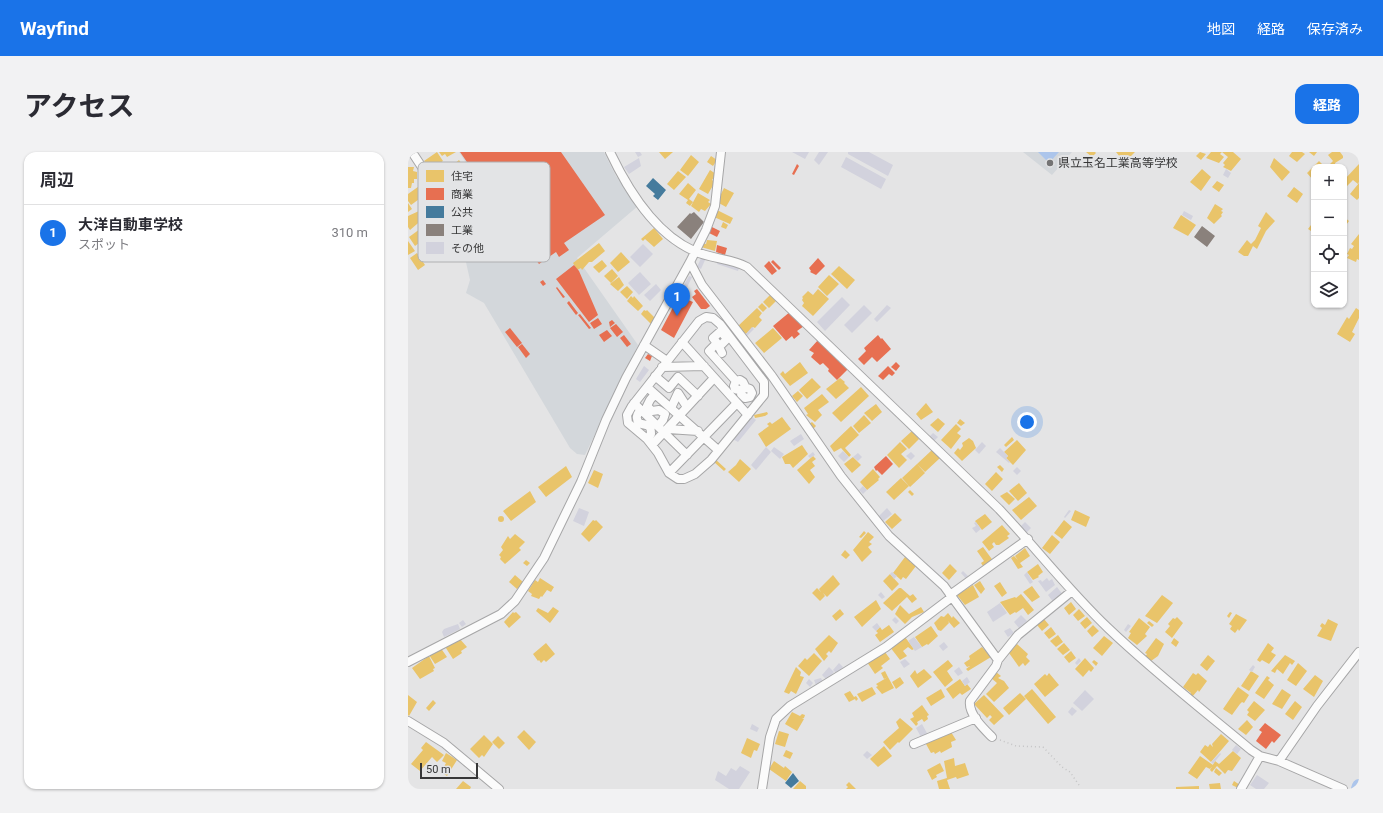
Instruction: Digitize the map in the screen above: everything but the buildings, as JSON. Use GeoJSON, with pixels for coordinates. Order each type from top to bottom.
{"type":"FeatureCollection","features":[{"type":"Feature","properties":{"kind":"street"},"geometry":{"type":"LineString","coordinates":[[412,152],[419,162]]}},
{"type":"Feature","properties":{"kind":"street"},"geometry":{"type":"LineString","coordinates":[[610,152],[631,191],[646,211],[672,238],[695,252],[735,260],[748,267],[933,445],[1028,539],[1072,591],[1125,643],[1260,756],[1279,761],[1343,789]]}},
{"type":"Feature","properties":{"kind":"street"},"geometry":{"type":"LineString","coordinates":[[408,662],[501,614],[515,602],[544,558],[581,482],[609,412],[695,252],[715,206],[721,152]]}},
{"type":"Feature","properties":{"kind":"street"},"geometry":{"type":"LineString","coordinates":[[690,262],[702,285],[772,376],[841,476],[889,536],[933,574],[998,660]]}},
{"type":"Feature","properties":{"kind":"street"},"geometry":{"type":"LineString","coordinates":[[706,317],[713,318],[764,382],[764,395],[711,460],[689,478],[678,479],[669,474],[649,442],[628,423],[627,415],[634,403],[682,342],[698,321],[706,317]]}},
{"type":"Feature","properties":{"kind":"street"},"geometry":{"type":"LineString","coordinates":[[726,334],[720,331],[713,338],[717,343],[709,351],[736,381],[734,386],[736,389],[743,389]]}},
{"type":"Feature","properties":{"kind":"street"},"geometry":{"type":"LineString","coordinates":[[722,353],[719,347],[727,339],[726,334]]}},
{"type":"Feature","properties":{"kind":"street"},"geometry":{"type":"LineString","coordinates":[[682,342],[748,415]]}},
{"type":"Feature","properties":{"kind":"street"},"geometry":{"type":"LineString","coordinates":[[644,345],[664,364],[704,366]]}},
{"type":"Feature","properties":{"kind":"street"},"geometry":{"type":"LineString","coordinates":[[655,376],[669,388],[678,378],[698,396]]}},
{"type":"Feature","properties":{"kind":"street"},"geometry":{"type":"LineString","coordinates":[[649,442],[666,431],[714,378]]}},
{"type":"Feature","properties":{"kind":"street"},"geometry":{"type":"LineString","coordinates":[[647,387],[718,450]]}},
{"type":"Feature","properties":{"kind":"street"},"geometry":{"type":"LineString","coordinates":[[671,408],[678,393],[688,407]]}},
{"type":"Feature","properties":{"kind":"street"},"geometry":{"type":"LineString","coordinates":[[655,394],[647,406],[652,411],[659,410],[665,414],[663,420],[658,426]]}},
{"type":"Feature","properties":{"kind":"street"},"geometry":{"type":"LineString","coordinates":[[634,403],[658,426],[666,431],[687,455]]}},
{"type":"Feature","properties":{"kind":"street"},"geometry":{"type":"LineString","coordinates":[[669,474],[687,455],[701,434],[737,403]]}},
{"type":"Feature","properties":{"kind":"street"},"geometry":{"type":"LineString","coordinates":[[640,410],[636,420],[639,423],[650,427],[651,434],[649,442]]}},
{"type":"Feature","properties":{"kind":"street"},"geometry":{"type":"LineString","coordinates":[[666,431],[701,434]]}},
{"type":"Feature","properties":{"kind":"street"},"geometry":{"type":"LineString","coordinates":[[762,789],[770,737],[776,719],[790,706],[886,647],[951,596],[1028,539]]}},
{"type":"Feature","properties":{"kind":"street"},"geometry":{"type":"LineString","coordinates":[[992,737],[976,718],[970,706],[970,701],[996,666],[998,660],[1018,635],[1072,591]]}},
{"type":"Feature","properties":{"kind":"street"},"geometry":{"type":"LineString","coordinates":[[1279,761],[1317,706],[1359,652]]}},
{"type":"Feature","properties":{"kind":"street"},"geometry":{"type":"LineString","coordinates":[[914,744],[976,718]]}},
{"type":"Feature","properties":{"kind":"street"},"geometry":{"type":"LineString","coordinates":[[408,721],[444,743],[499,789]]}},
{"type":"Feature","properties":{"kind":"street"},"geometry":{"type":"LineString","coordinates":[[1241,789],[1260,756]]}},
{"type":"Feature","properties":{"kind":"path"},"geometry":{"type":"LineString","coordinates":[[992,737],[1016,746],[1043,747],[1062,767],[1070,772],[1079,785]]}},
{"type":"Feature","properties":{"kind":"shaded area"},"geometry":{"type":"Polygon","coordinates":[[[459,152],[604,152],[616,176],[638,206],[577,258],[638,345],[585,455],[577,454],[570,448],[484,303],[466,293],[470,280],[466,262],[550,262],[550,162],[466,162],[459,152]]]}},
{"type":"Feature","properties":{"kind":"shaded area","name":"県立玉名工業高等学校"},"geometry":{"type":"Polygon","coordinates":[[[1023,152],[1072,152],[1052,175],[1023,152]]]}},
{"type":"Feature","properties":{"kind":"water"},"geometry":{"type":"Polygon","coordinates":[[[1038,152],[1059,152],[1049,163],[1038,152]]]}},
{"type":"Feature","properties":{"kind":"place","name":"県立玉名工業高等学校"},"geometry":{"type":"Point","coordinates":[1050,163]}},
{"type":"Feature","properties":{"kind":"place","name":"大洋自動車学校"},"geometry":{"type":"Point","coordinates":[677,316]}}]}
